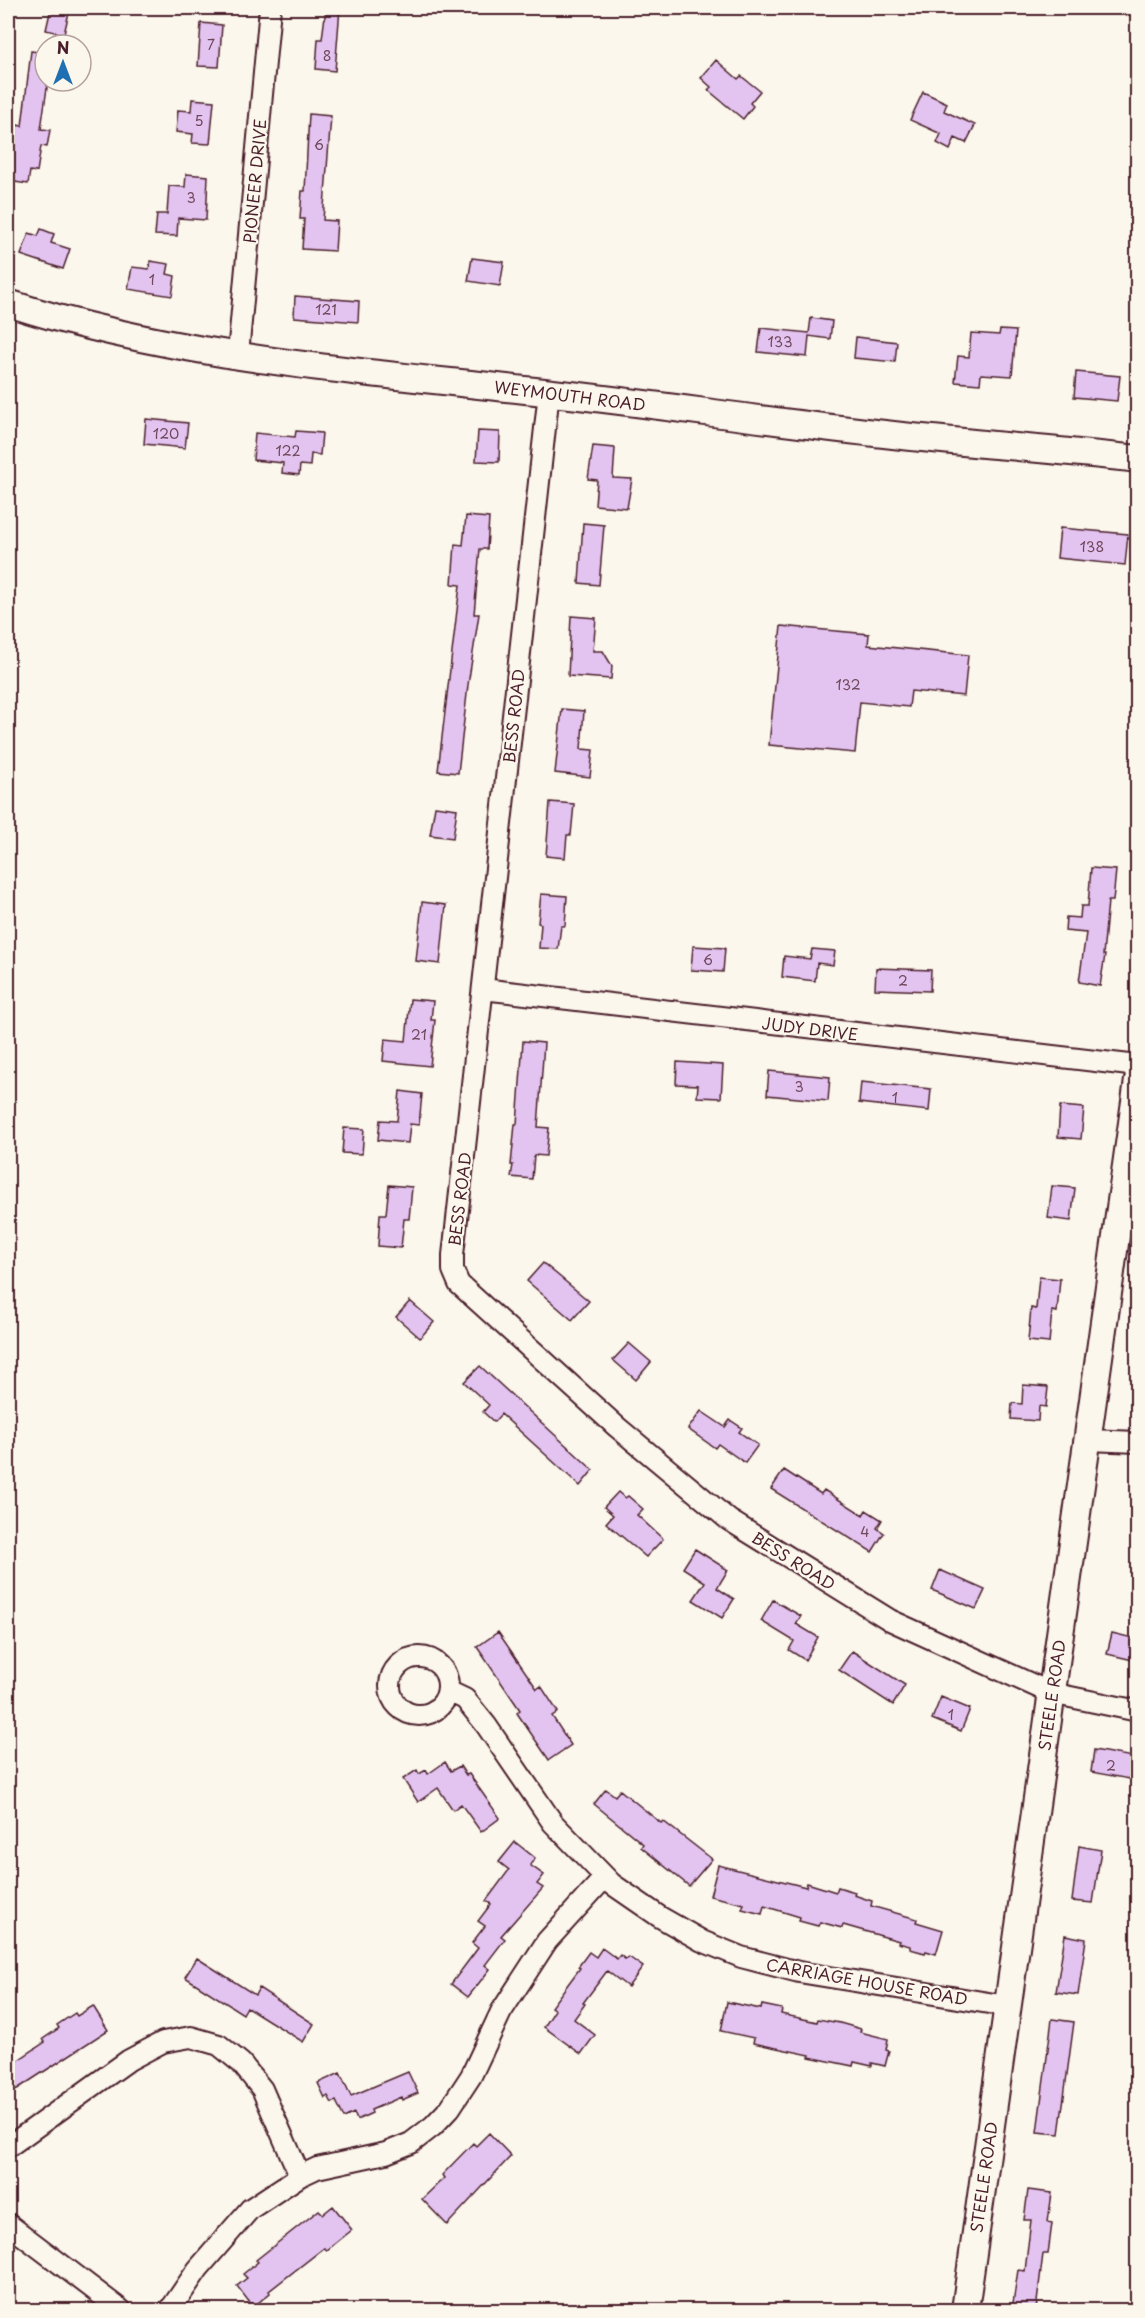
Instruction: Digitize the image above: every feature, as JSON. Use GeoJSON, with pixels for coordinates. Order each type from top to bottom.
{"type":"FeatureCollection","features":[{"type":"Feature","properties":{"kind":"street","name":"PIONEER DRIVE"},"geometry":{"type":"LineString","coordinates":[[238,354],[270,8]]}},
{"type":"Feature","properties":{"kind":"street","name":"WEYMOUTH ROAD"},"geometry":{"type":"LineString","coordinates":[[8,303],[52,318],[103,331],[309,365],[549,392],[877,434],[1137,459]]}},
{"type":"Feature","properties":{"kind":"street","name":"BESS ROAD"},"geometry":{"type":"LineString","coordinates":[[549,392],[453,1255],[453,1270],[459,1284],[617,1427],[729,1520],[890,1620],[1051,1693],[1137,1711]]}},
{"type":"Feature","properties":{"kind":"street","name":"JUDY DRIVE"},"geometry":{"type":"LineString","coordinates":[[483,989],[1137,1066]]}},
{"type":"Feature","properties":{"kind":"street","name":"STEELE ROAD"},"geometry":{"type":"LineString","coordinates":[[965,2310],[1051,1693],[1134,1127],[1137,1080]]}},
{"type":"Feature","properties":{"kind":"street"},"geometry":{"type":"LineString","coordinates":[[1088,1440],[1137,1442]]}},
{"type":"Feature","properties":{"kind":"street","name":"CARRIAGE HOUSE ROAD"},"geometry":{"type":"LineString","coordinates":[[448,1691],[465,1699],[486,1725],[553,1823],[612,1884],[702,1941],[741,1957],[799,1972],[1007,2006]]}},
{"type":"Feature","properties":{"kind":"street"},"geometry":{"type":"LineString","coordinates":[[170,2310],[198,2269],[250,2209],[300,2176],[317,2168],[386,2152],[411,2143],[433,2126],[450,2108],[471,2076],[501,2012],[542,1949],[605,1877]]}},
{"type":"Feature","properties":{"kind":"street"},"geometry":{"type":"LineString","coordinates":[[8,2147],[129,2060],[163,2042],[191,2037],[219,2045],[241,2063],[262,2089],[300,2176]]}},
{"type":"Feature","properties":{"kind":"street"},"geometry":{"type":"LineString","coordinates":[[8,2224],[121,2310]]}},
{"type":"Feature","properties":{"kind":"building"},"geometry":{"type":"Polygon","coordinates":[[[51,8],[70,8],[64,33],[46,30],[51,8]]]}},
{"type":"Feature","properties":{"kind":"building"},"geometry":{"type":"Polygon","coordinates":[[[326,8],[340,8],[335,71],[316,69],[318,39],[322,39],[326,8]]]}},
{"type":"Feature","properties":{"kind":"building"},"geometry":{"type":"Polygon","coordinates":[[[201,23],[222,25],[219,67],[198,66],[201,23]]]}},
{"type":"Feature","properties":{"kind":"building"},"geometry":{"type":"Polygon","coordinates":[[[31,51],[33,51],[33,93],[46,93],[41,129],[50,130],[47,147],[41,146],[37,172],[30,171],[28,184],[8,181],[8,166],[17,125],[22,126],[31,51]]]}},
{"type":"Feature","properties":{"kind":"building"},"geometry":{"type":"Polygon","coordinates":[[[716,60],[738,79],[741,76],[760,91],[750,103],[753,106],[743,119],[708,90],[711,87],[701,78],[716,60]]]}},
{"type":"Feature","properties":{"kind":"building"},"geometry":{"type":"Polygon","coordinates":[[[923,92],[947,103],[944,111],[975,125],[966,143],[955,138],[950,150],[937,143],[941,134],[910,120],[923,92]]]}},
{"type":"Feature","properties":{"kind":"building"},"geometry":{"type":"Polygon","coordinates":[[[192,99],[214,101],[210,144],[192,143],[193,134],[176,132],[178,110],[191,111],[192,99]]]}},
{"type":"Feature","properties":{"kind":"building"},"geometry":{"type":"Polygon","coordinates":[[[309,114],[331,116],[323,220],[337,221],[335,251],[302,249],[304,219],[300,219],[302,191],[305,191],[309,114]]]}},
{"type":"Feature","properties":{"kind":"building"},"geometry":{"type":"Polygon","coordinates":[[[186,174],[208,176],[206,220],[178,218],[177,236],[155,235],[157,214],[167,214],[169,186],[185,187],[186,174]]]}},
{"type":"Feature","properties":{"kind":"building"},"geometry":{"type":"Polygon","coordinates":[[[41,229],[54,234],[51,243],[70,249],[63,269],[21,255],[29,233],[38,236],[41,229]]]}},
{"type":"Feature","properties":{"kind":"building"},"geometry":{"type":"Polygon","coordinates":[[[472,258],[504,262],[500,286],[468,281],[472,258]]]}},
{"type":"Feature","properties":{"kind":"building"},"geometry":{"type":"Polygon","coordinates":[[[150,261],[169,264],[167,274],[175,276],[172,296],[128,289],[132,267],[149,269],[150,261]]]}},
{"type":"Feature","properties":{"kind":"building"},"geometry":{"type":"Polygon","coordinates":[[[295,296],[359,301],[358,322],[294,317],[295,296]]]}},
{"type":"Feature","properties":{"kind":"building"},"geometry":{"type":"Polygon","coordinates":[[[811,318],[832,321],[830,339],[809,336],[807,357],[758,352],[761,328],[809,333],[811,318]]]}},
{"type":"Feature","properties":{"kind":"building"},"geometry":{"type":"Polygon","coordinates":[[[1000,330],[1016,331],[1012,376],[981,374],[980,384],[955,382],[958,356],[969,357],[971,333],[999,335],[1000,330]]]}},
{"type":"Feature","properties":{"kind":"building"},"geometry":{"type":"Polygon","coordinates":[[[856,337],[897,342],[895,362],[854,358],[856,337]]]}},
{"type":"Feature","properties":{"kind":"building"},"geometry":{"type":"Polygon","coordinates":[[[1076,372],[1120,376],[1117,401],[1074,397],[1076,372]]]}},
{"type":"Feature","properties":{"kind":"building"},"geometry":{"type":"Polygon","coordinates":[[[146,419],[188,423],[185,448],[144,444],[146,419]]]}},
{"type":"Feature","properties":{"kind":"building"},"geometry":{"type":"Polygon","coordinates":[[[296,431],[322,433],[320,455],[311,454],[310,466],[300,465],[299,475],[282,473],[283,463],[253,460],[255,433],[295,437],[296,431]]]}},
{"type":"Feature","properties":{"kind":"building"},"geometry":{"type":"Polygon","coordinates":[[[478,431],[500,432],[499,462],[476,461],[478,431]]]}},
{"type":"Feature","properties":{"kind":"building"},"geometry":{"type":"Polygon","coordinates":[[[593,446],[615,448],[613,478],[632,479],[627,508],[595,505],[597,480],[588,479],[593,446]]]}},
{"type":"Feature","properties":{"kind":"building"},"geometry":{"type":"Polygon","coordinates":[[[466,516],[489,518],[487,549],[480,549],[474,614],[479,614],[458,773],[438,771],[460,585],[452,584],[455,544],[463,545],[466,516]]]}},
{"type":"Feature","properties":{"kind":"building"},"geometry":{"type":"Polygon","coordinates":[[[583,523],[604,525],[599,585],[579,583],[583,523]]]}},
{"type":"Feature","properties":{"kind":"building"},"geometry":{"type":"Polygon","coordinates":[[[1060,528],[1128,534],[1125,565],[1057,558],[1060,528]]]}},
{"type":"Feature","properties":{"kind":"building"},"geometry":{"type":"Polygon","coordinates":[[[571,616],[596,618],[593,651],[603,651],[612,666],[611,679],[568,676],[571,616]]]}},
{"type":"Feature","properties":{"kind":"building"},"geometry":{"type":"Polygon","coordinates":[[[781,626],[869,634],[868,645],[968,655],[964,696],[911,691],[909,707],[860,702],[855,753],[769,745],[781,626]]]}},
{"type":"Feature","properties":{"kind":"building"},"geometry":{"type":"Polygon","coordinates":[[[562,709],[584,711],[581,749],[593,750],[590,777],[555,773],[562,709]]]}},
{"type":"Feature","properties":{"kind":"building"},"geometry":{"type":"Polygon","coordinates":[[[550,802],[574,804],[571,835],[567,835],[565,858],[546,856],[550,802]]]}},
{"type":"Feature","properties":{"kind":"building"},"geometry":{"type":"Polygon","coordinates":[[[435,806],[457,809],[453,838],[430,835],[435,806]]]}},
{"type":"Feature","properties":{"kind":"building"},"geometry":{"type":"Polygon","coordinates":[[[1091,868],[1116,870],[1113,901],[1108,901],[1103,955],[1105,955],[1100,986],[1079,982],[1086,933],[1065,931],[1066,917],[1080,918],[1081,906],[1088,906],[1091,868]]]}},
{"type":"Feature","properties":{"kind":"building"},"geometry":{"type":"Polygon","coordinates":[[[541,894],[567,896],[565,926],[561,926],[558,949],[539,948],[541,924],[538,923],[541,894]]]}},
{"type":"Feature","properties":{"kind":"building"},"geometry":{"type":"Polygon","coordinates":[[[422,902],[446,905],[440,964],[416,961],[422,902]]]}},
{"type":"Feature","properties":{"kind":"building"},"geometry":{"type":"Polygon","coordinates":[[[693,946],[725,948],[723,972],[691,970],[693,946]]]}},
{"type":"Feature","properties":{"kind":"building"},"geometry":{"type":"Polygon","coordinates":[[[812,949],[835,951],[833,965],[817,963],[815,981],[782,977],[784,956],[810,959],[812,949]]]}},
{"type":"Feature","properties":{"kind":"building"},"geometry":{"type":"Polygon","coordinates":[[[876,968],[931,970],[930,991],[875,989],[876,968]]]}},
{"type":"Feature","properties":{"kind":"building"},"geometry":{"type":"Polygon","coordinates":[[[410,999],[433,1001],[431,1020],[435,1020],[430,1066],[383,1061],[385,1039],[406,1041],[410,999]]]}},
{"type":"Feature","properties":{"kind":"building"},"geometry":{"type":"Polygon","coordinates":[[[523,1041],[544,1043],[538,1127],[549,1128],[546,1156],[534,1155],[532,1179],[511,1177],[523,1041]]]}},
{"type":"Feature","properties":{"kind":"building"},"geometry":{"type":"Polygon","coordinates":[[[677,1062],[723,1065],[721,1098],[697,1097],[698,1085],[676,1084],[677,1062]]]}},
{"type":"Feature","properties":{"kind":"building"},"geometry":{"type":"Polygon","coordinates":[[[769,1071],[830,1077],[828,1101],[767,1095],[769,1071]]]}},
{"type":"Feature","properties":{"kind":"building"},"geometry":{"type":"Polygon","coordinates":[[[861,1082],[931,1089],[929,1111],[859,1103],[861,1082]]]}},
{"type":"Feature","properties":{"kind":"building"},"geometry":{"type":"Polygon","coordinates":[[[400,1091],[422,1094],[419,1125],[410,1124],[408,1143],[378,1140],[380,1120],[397,1121],[400,1091]]]}},
{"type":"Feature","properties":{"kind":"building"},"geometry":{"type":"Polygon","coordinates":[[[1060,1106],[1084,1108],[1081,1139],[1058,1137],[1060,1106]]]}},
{"type":"Feature","properties":{"kind":"building"},"geometry":{"type":"Polygon","coordinates":[[[344,1128],[364,1129],[362,1154],[342,1153],[344,1128]]]}},
{"type":"Feature","properties":{"kind":"building"},"geometry":{"type":"Polygon","coordinates":[[[389,1185],[412,1187],[409,1219],[404,1219],[401,1248],[378,1246],[380,1214],[386,1214],[389,1185]]]}},
{"type":"Feature","properties":{"kind":"building"},"geometry":{"type":"Polygon","coordinates":[[[1052,1186],[1075,1188],[1071,1221],[1048,1218],[1052,1186]]]}},
{"type":"Feature","properties":{"kind":"building"},"geometry":{"type":"Polygon","coordinates":[[[543,1263],[589,1301],[572,1320],[527,1281],[543,1263]]]}},
{"type":"Feature","properties":{"kind":"building"},"geometry":{"type":"Polygon","coordinates":[[[1039,1277],[1060,1279],[1057,1312],[1052,1311],[1049,1343],[1028,1341],[1031,1308],[1036,1309],[1039,1277]]]}},
{"type":"Feature","properties":{"kind":"building"},"geometry":{"type":"Polygon","coordinates":[[[410,1301],[434,1322],[420,1338],[396,1317],[410,1301]]]}},
{"type":"Feature","properties":{"kind":"building"},"geometry":{"type":"Polygon","coordinates":[[[629,1343],[651,1362],[636,1380],[613,1360],[629,1343]]]}},
{"type":"Feature","properties":{"kind":"building"},"geometry":{"type":"Polygon","coordinates":[[[480,1366],[593,1470],[580,1486],[501,1414],[494,1422],[483,1412],[489,1405],[464,1382],[480,1366]]]}},
{"type":"Feature","properties":{"kind":"building"},"geometry":{"type":"Polygon","coordinates":[[[1023,1385],[1048,1387],[1046,1407],[1039,1406],[1038,1421],[1011,1419],[1012,1403],[1022,1404],[1023,1385]]]}},
{"type":"Feature","properties":{"kind":"building"},"geometry":{"type":"Polygon","coordinates":[[[701,1411],[725,1427],[730,1420],[742,1428],[739,1432],[758,1445],[745,1463],[718,1444],[715,1448],[688,1429],[701,1411]]]}},
{"type":"Feature","properties":{"kind":"building"},"geometry":{"type":"Polygon","coordinates":[[[784,1470],[821,1494],[824,1490],[863,1515],[866,1510],[882,1520],[877,1528],[884,1533],[872,1552],[771,1489],[784,1470]]]}},
{"type":"Feature","properties":{"kind":"building"},"geometry":{"type":"Polygon","coordinates":[[[618,1492],[625,1498],[628,1496],[643,1509],[637,1515],[663,1539],[646,1557],[606,1523],[613,1515],[604,1507],[618,1492]]]}},
{"type":"Feature","properties":{"kind":"building"},"geometry":{"type":"Polygon","coordinates":[[[695,1549],[728,1570],[717,1588],[734,1599],[722,1618],[693,1600],[705,1582],[683,1568],[695,1549]]]}},
{"type":"Feature","properties":{"kind":"building"},"geometry":{"type":"Polygon","coordinates":[[[940,1570],[985,1590],[976,1609],[932,1590],[940,1570]]]}},
{"type":"Feature","properties":{"kind":"building"},"geometry":{"type":"Polygon","coordinates":[[[773,1600],[801,1616],[796,1624],[818,1637],[805,1660],[789,1650],[794,1641],[761,1621],[773,1600]]]}},
{"type":"Feature","properties":{"kind":"building"},"geometry":{"type":"Polygon","coordinates":[[[498,1632],[537,1689],[541,1686],[558,1712],[552,1716],[571,1745],[549,1760],[517,1713],[520,1710],[477,1647],[498,1632]]]}},
{"type":"Feature","properties":{"kind":"building"},"geometry":{"type":"Polygon","coordinates":[[[1112,1633],[1137,1639],[1137,1661],[1107,1654],[1112,1633]]]}},
{"type":"Feature","properties":{"kind":"building"},"geometry":{"type":"Polygon","coordinates":[[[852,1651],[905,1685],[893,1705],[839,1670],[852,1651]]]}},
{"type":"Feature","properties":{"kind":"building"},"geometry":{"type":"Polygon","coordinates":[[[941,1697],[970,1709],[961,1731],[932,1719],[941,1697]]]}},
{"type":"Feature","properties":{"kind":"building"},"geometry":{"type":"Polygon","coordinates":[[[1094,1750],[1133,1757],[1129,1779],[1091,1772],[1094,1750]]]}},
{"type":"Feature","properties":{"kind":"building"},"geometry":{"type":"Polygon","coordinates":[[[445,1762],[451,1771],[460,1766],[466,1775],[469,1774],[500,1818],[481,1832],[461,1804],[453,1810],[438,1788],[418,1802],[403,1779],[417,1770],[419,1774],[426,1770],[428,1774],[445,1762]]]}},
{"type":"Feature","properties":{"kind":"building"},"geometry":{"type":"Polygon","coordinates":[[[606,1789],[615,1796],[620,1790],[661,1823],[663,1821],[712,1859],[689,1886],[641,1847],[643,1844],[594,1804],[606,1789]]]}},
{"type":"Feature","properties":{"kind":"building"},"geometry":{"type":"Polygon","coordinates":[[[515,1842],[535,1858],[530,1865],[544,1875],[537,1884],[543,1888],[501,1936],[505,1939],[485,1965],[490,1969],[468,1997],[451,1984],[478,1948],[472,1943],[485,1926],[478,1921],[491,1904],[486,1901],[509,1870],[499,1862],[515,1842]]]}},
{"type":"Feature","properties":{"kind":"building"},"geometry":{"type":"Polygon","coordinates":[[[1079,1846],[1101,1850],[1093,1903],[1072,1901],[1079,1846]]]}},
{"type":"Feature","properties":{"kind":"building"},"geometry":{"type":"Polygon","coordinates":[[[718,1865],[806,1887],[807,1883],[836,1892],[838,1887],[855,1892],[854,1895],[872,1901],[871,1906],[917,1919],[916,1922],[943,1930],[936,1954],[910,1949],[910,1946],[898,1943],[899,1941],[843,1925],[842,1928],[820,1922],[818,1926],[799,1921],[800,1917],[764,1906],[762,1914],[742,1909],[744,1904],[710,1896],[718,1865]]]}},
{"type":"Feature","properties":{"kind":"building"},"geometry":{"type":"Polygon","coordinates":[[[1065,1935],[1086,1939],[1078,1995],[1056,1992],[1065,1935]]]}},
{"type":"Feature","properties":{"kind":"building"},"geometry":{"type":"Polygon","coordinates":[[[602,1948],[617,1959],[620,1955],[625,1959],[629,1957],[643,1967],[628,1987],[607,1971],[583,2003],[585,2004],[574,2019],[595,2035],[581,2054],[544,2027],[555,2010],[551,2007],[589,1952],[596,1957],[602,1948]]]}},
{"type":"Feature","properties":{"kind":"building"},"geometry":{"type":"Polygon","coordinates":[[[197,1958],[255,1995],[259,1988],[314,2024],[303,2042],[247,2007],[243,2014],[185,1977],[197,1958]]]}},
{"type":"Feature","properties":{"kind":"building"},"geometry":{"type":"Polygon","coordinates":[[[727,2002],[761,2009],[762,2005],[782,2009],[781,2014],[817,2022],[818,2019],[840,2023],[861,2029],[860,2032],[888,2039],[886,2050],[889,2051],[885,2066],[854,2062],[853,2066],[809,2057],[810,2055],[753,2043],[754,2038],[721,2031],[727,2002]]]}},
{"type":"Feature","properties":{"kind":"building"},"geometry":{"type":"Polygon","coordinates":[[[93,2006],[108,2030],[8,2095],[8,2067],[45,2042],[43,2039],[59,2028],[57,2025],[75,2013],[77,2016],[93,2006]]]}},
{"type":"Feature","properties":{"kind":"building"},"geometry":{"type":"Polygon","coordinates":[[[1052,2019],[1074,2022],[1059,2134],[1037,2132],[1052,2019]]]}},
{"type":"Feature","properties":{"kind":"building"},"geometry":{"type":"Polygon","coordinates":[[[408,2072],[418,2093],[402,2100],[401,2097],[371,2110],[372,2113],[357,2120],[354,2113],[344,2118],[336,2101],[332,2103],[328,2096],[325,2098],[318,2083],[340,2073],[351,2096],[408,2072]]]}},
{"type":"Feature","properties":{"kind":"building"},"geometry":{"type":"Polygon","coordinates":[[[489,2133],[511,2156],[447,2225],[422,2199],[444,2178],[442,2175],[473,2143],[476,2146],[489,2133]]]}},
{"type":"Feature","properties":{"kind":"building"},"geometry":{"type":"Polygon","coordinates":[[[1028,2190],[1052,2193],[1048,2222],[1052,2223],[1048,2254],[1043,2254],[1036,2310],[1012,2310],[1018,2270],[1025,2271],[1031,2220],[1024,2220],[1028,2190]]]}},
{"type":"Feature","properties":{"kind":"building"},"geometry":{"type":"Polygon","coordinates":[[[333,2206],[352,2230],[327,2250],[324,2248],[269,2291],[270,2293],[253,2307],[237,2286],[247,2278],[243,2274],[258,2262],[256,2260],[319,2210],[323,2214],[333,2206]]]}}]}
